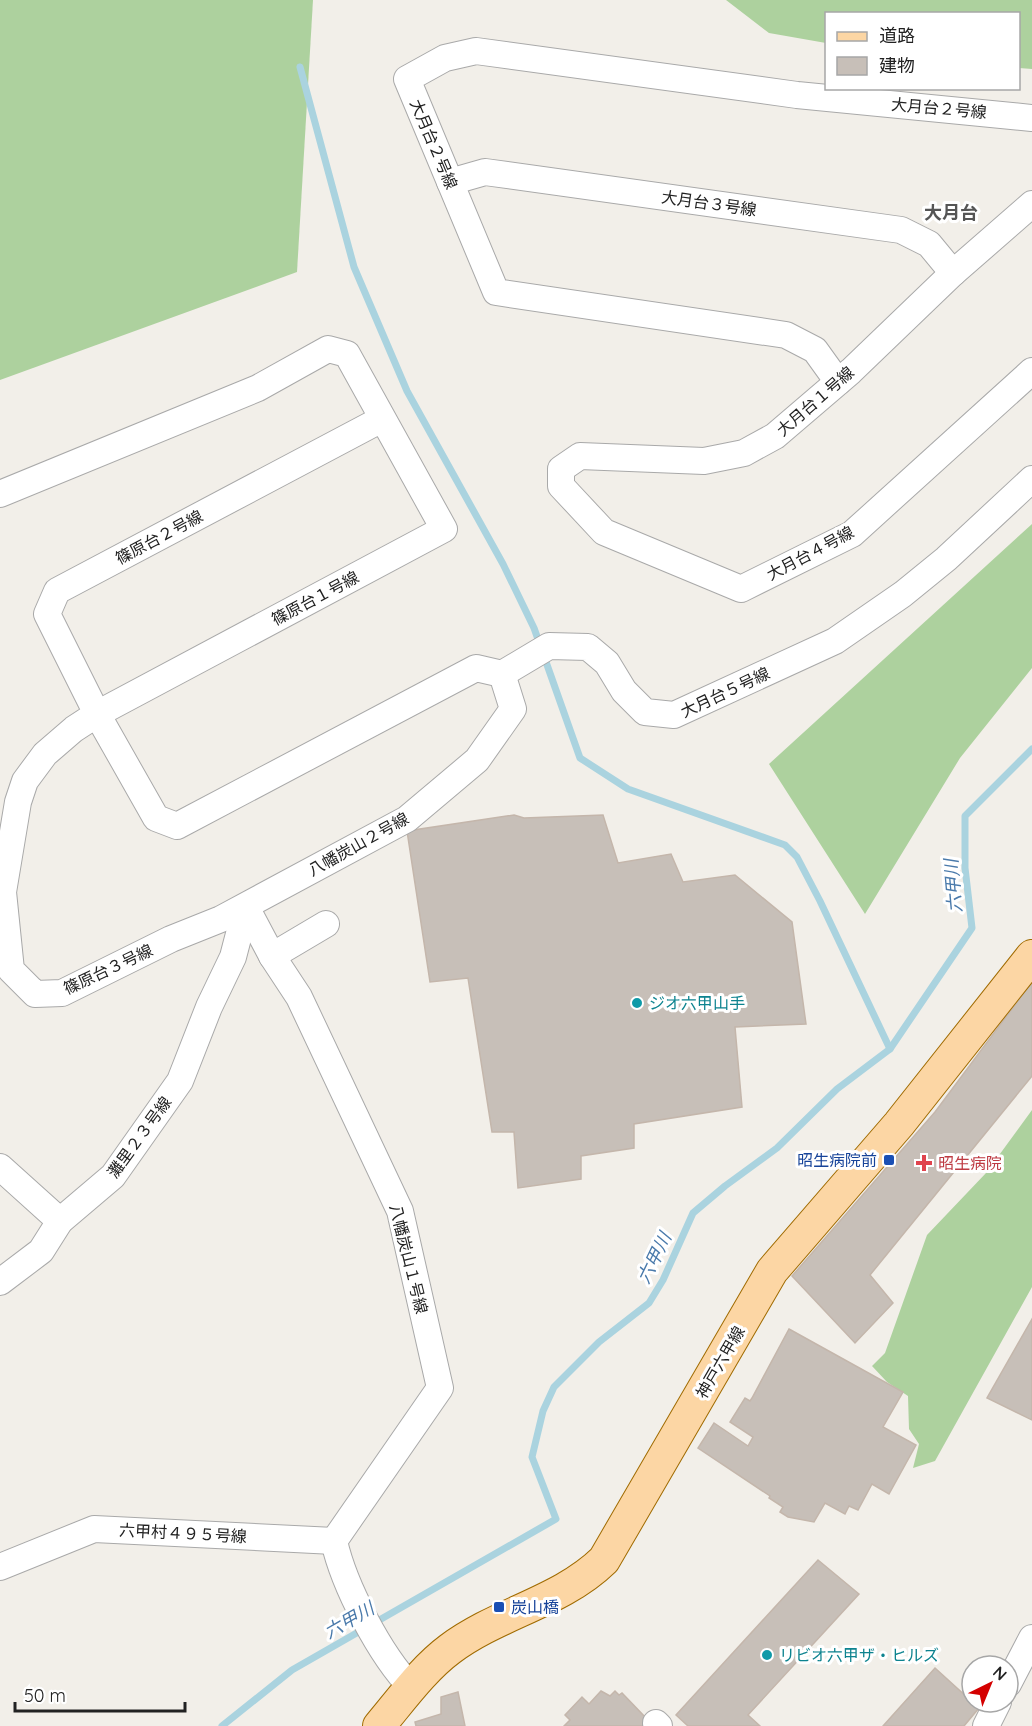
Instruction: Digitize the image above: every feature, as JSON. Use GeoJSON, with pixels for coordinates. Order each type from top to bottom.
{"type":"FeatureCollection","features":[{"type":"Feature","properties":{"kind":"main road","name":"神戸六甲線"},"geometry":{"type":"LineString","coordinates":[[379,1726],[450,1649],[562,1591],[592,1572],[604,1560],[772,1271],[904,1117],[1032,956]]}},
{"type":"Feature","properties":{"kind":"street","name":"大月台２号線"},"geometry":{"type":"LineString","coordinates":[[838,382],[815,350],[786,335],[496,292],[407,80],[445,58],[476,51],[797,95],[1032,118]]}},
{"type":"Feature","properties":{"kind":"street","name":"大月台３号線"},"geometry":{"type":"LineString","coordinates":[[450,182],[485,172],[901,230],[929,244],[953,273]]}},
{"type":"Feature","properties":{"kind":"street","name":"大月台１号線"},"geometry":{"type":"LineString","coordinates":[[561,486],[561,469],[580,456],[704,461],[744,453],[782,431],[838,382],[953,273],[1032,204]]}},
{"type":"Feature","properties":{"kind":"street","name":"篠原台１号線"},"geometry":{"type":"LineString","coordinates":[[1,500],[258,388],[328,349],[347,354],[444,529],[97,714]]}},
{"type":"Feature","properties":{"kind":"street","name":"大月台４号線"},"geometry":{"type":"LineString","coordinates":[[561,486],[604,532],[741,589],[852,534],[1032,371]]}},
{"type":"Feature","properties":{"kind":"street","name":"篠原台２号線"},"geometry":{"type":"LineString","coordinates":[[97,714],[47,614],[57,591],[382,419]]}},
{"type":"Feature","properties":{"kind":"street","name":"大月台５号線"},"geometry":{"type":"LineString","coordinates":[[502,674],[539,652],[588,647],[607,663],[624,691],[645,712],[674,715],[835,640],[903,594],[946,560],[1032,479]]}},
{"type":"Feature","properties":{"kind":"street"},"geometry":{"type":"LineString","coordinates":[[97,714],[156,818],[177,826],[476,668],[502,674]]}},
{"type":"Feature","properties":{"kind":"street","name":"八幡炭山２号線"},"geometry":{"type":"LineString","coordinates":[[246,907],[407,819],[477,760],[513,709],[502,674]]}},
{"type":"Feature","properties":{"kind":"street","name":"篠原台３号線"},"geometry":{"type":"LineString","coordinates":[[97,714],[74,729],[45,754],[25,781],[18,802],[3,892],[11,970],[35,994],[62,993],[171,939],[246,907]]}},
{"type":"Feature","properties":{"kind":"street","name":"八幡炭山１号線"},"geometry":{"type":"LineString","coordinates":[[246,907],[272,956],[299,997],[400,1211],[440,1388],[334,1541]]}},
{"type":"Feature","properties":{"kind":"street","name":"灘里２３号線"},"geometry":{"type":"LineString","coordinates":[[0,1282],[41,1251],[60,1221],[113,1176],[180,1081],[208,1007],[233,957],[246,907]]}},
{"type":"Feature","properties":{"kind":"street"},"geometry":{"type":"LineString","coordinates":[[272,956],[326,924]]}},
{"type":"Feature","properties":{"kind":"street"},"geometry":{"type":"LineString","coordinates":[[0,1167],[60,1221]]}},
{"type":"Feature","properties":{"kind":"street","name":"六甲村４９５号線"},"geometry":{"type":"LineString","coordinates":[[0,1567],[94,1529],[334,1541]]}},
{"type":"Feature","properties":{"kind":"street"},"geometry":{"type":"LineString","coordinates":[[334,1541],[340,1569],[384,1652],[396,1672],[412,1688]]}},
{"type":"Feature","properties":{"kind":"street"},"geometry":{"type":"LineString","coordinates":[[1020,1661],[1032,1638]]}},
{"type":"Feature","properties":{"kind":"green space"},"geometry":{"type":"Polygon","coordinates":[[[0,0],[313,0],[297,272],[0,380],[0,0]]]}},
{"type":"Feature","properties":{"kind":"green space"},"geometry":{"type":"Polygon","coordinates":[[[726,0],[1032,0],[1032,69],[1020,68],[1020,12],[825,12],[825,43],[769,33],[726,0]]]}},
{"type":"Feature","properties":{"kind":"green space"},"geometry":{"type":"Polygon","coordinates":[[[1032,524],[1032,668],[960,758],[865,914],[769,764],[1032,524]]]}},
{"type":"Feature","properties":{"kind":"green space"},"geometry":{"type":"Polygon","coordinates":[[[1032,1110],[1032,1287],[935,1461],[913,1468],[919,1444],[909,1429],[908,1396],[887,1382],[872,1366],[885,1353],[927,1235],[986,1173],[1032,1110]]]}},
{"type":"Feature","properties":{"kind":"building","name":"ジオ六甲山手"},"geometry":{"type":"Polygon","coordinates":[[[514,815],[524,818],[603,815],[618,863],[671,854],[683,882],[735,875],[792,922],[806,1024],[735,1027],[742,1107],[634,1124],[634,1148],[581,1156],[581,1179],[518,1188],[514,1132],[492,1132],[468,978],[430,982],[407,831],[514,815]]]}},
{"type":"Feature","properties":{"kind":"building","name":"昭生病院"},"geometry":{"type":"Polygon","coordinates":[[[1032,982],[1032,1076],[870,1275],[893,1303],[855,1343],[792,1276],[935,1112],[1032,982]]]}},
{"type":"Feature","properties":{"kind":"building"},"geometry":{"type":"Polygon","coordinates":[[[1032,1319],[1032,1420],[987,1398],[1032,1319]]]}},
{"type":"Feature","properties":{"kind":"building"},"geometry":{"type":"Polygon","coordinates":[[[789,1329],[903,1392],[883,1427],[916,1445],[889,1494],[872,1484],[858,1510],[849,1506],[845,1514],[825,1503],[814,1522],[788,1517],[780,1512],[783,1507],[769,1498],[770,1496],[698,1448],[714,1423],[748,1446],[753,1437],[730,1422],[745,1398],[750,1401],[752,1398],[789,1329]]]}},
{"type":"Feature","properties":{"kind":"building","name":"リビオ六甲ザ・ヒルズ"},"geometry":{"type":"Polygon","coordinates":[[[818,1560],[859,1594],[748,1715],[760,1726],[688,1726],[676,1715],[818,1560]]]}},
{"type":"Feature","properties":{"kind":"building","name":"リビオ六甲ザ・ヒルズ"},"geometry":{"type":"Polygon","coordinates":[[[935,1668],[960,1691],[960,1714],[974,1714],[964,1726],[883,1726],[935,1668]]]}},
{"type":"Feature","properties":{"kind":"building"},"geometry":{"type":"Polygon","coordinates":[[[601,1691],[610,1696],[615,1691],[619,1695],[622,1693],[647,1719],[643,1723],[646,1726],[564,1726],[570,1720],[565,1715],[582,1697],[589,1704],[601,1691]]]}},
{"type":"Feature","properties":{"kind":"building"},"geometry":{"type":"Polygon","coordinates":[[[458,1692],[465,1726],[416,1726],[415,1722],[441,1714],[441,1697],[458,1692]]]}},
{"type":"Feature","properties":{"kind":"waterway"},"geometry":{"type":"LineString","coordinates":[[300,67],[354,267],[407,391],[503,564],[534,628],[580,758],[628,789],[785,845],[797,857],[820,901],[890,1049]]}},
{"type":"Feature","properties":{"kind":"waterway","name":"六甲川"},"geometry":{"type":"LineString","coordinates":[[222,1726],[292,1670],[556,1519],[532,1457],[543,1411],[554,1387],[599,1342],[649,1303],[663,1280],[693,1213],[777,1148],[837,1089],[890,1049],[972,928],[965,868],[965,816],[1032,749]]}},
{"type":"Feature","properties":{"kind":"place","name":"ジオ六甲山手"},"geometry":{"type":"Point","coordinates":[637,1003]}},
{"type":"Feature","properties":{"kind":"place","name":"昭生病院前"},"geometry":{"type":"Point","coordinates":[889,1160]}},
{"type":"Feature","properties":{"kind":"place","name":"昭生病院"},"geometry":{"type":"Point","coordinates":[924,1163]}},
{"type":"Feature","properties":{"kind":"place","name":"炭山橋"},"geometry":{"type":"Point","coordinates":[499,1607]}},
{"type":"Feature","properties":{"kind":"place","name":"リビオ六甲ザ・ヒルズ"},"geometry":{"type":"Point","coordinates":[767,1655]}},
{"type":"Feature","properties":{"kind":"district","name":"大月台"},"geometry":{"type":"Point","coordinates":[951,212]}}]}
